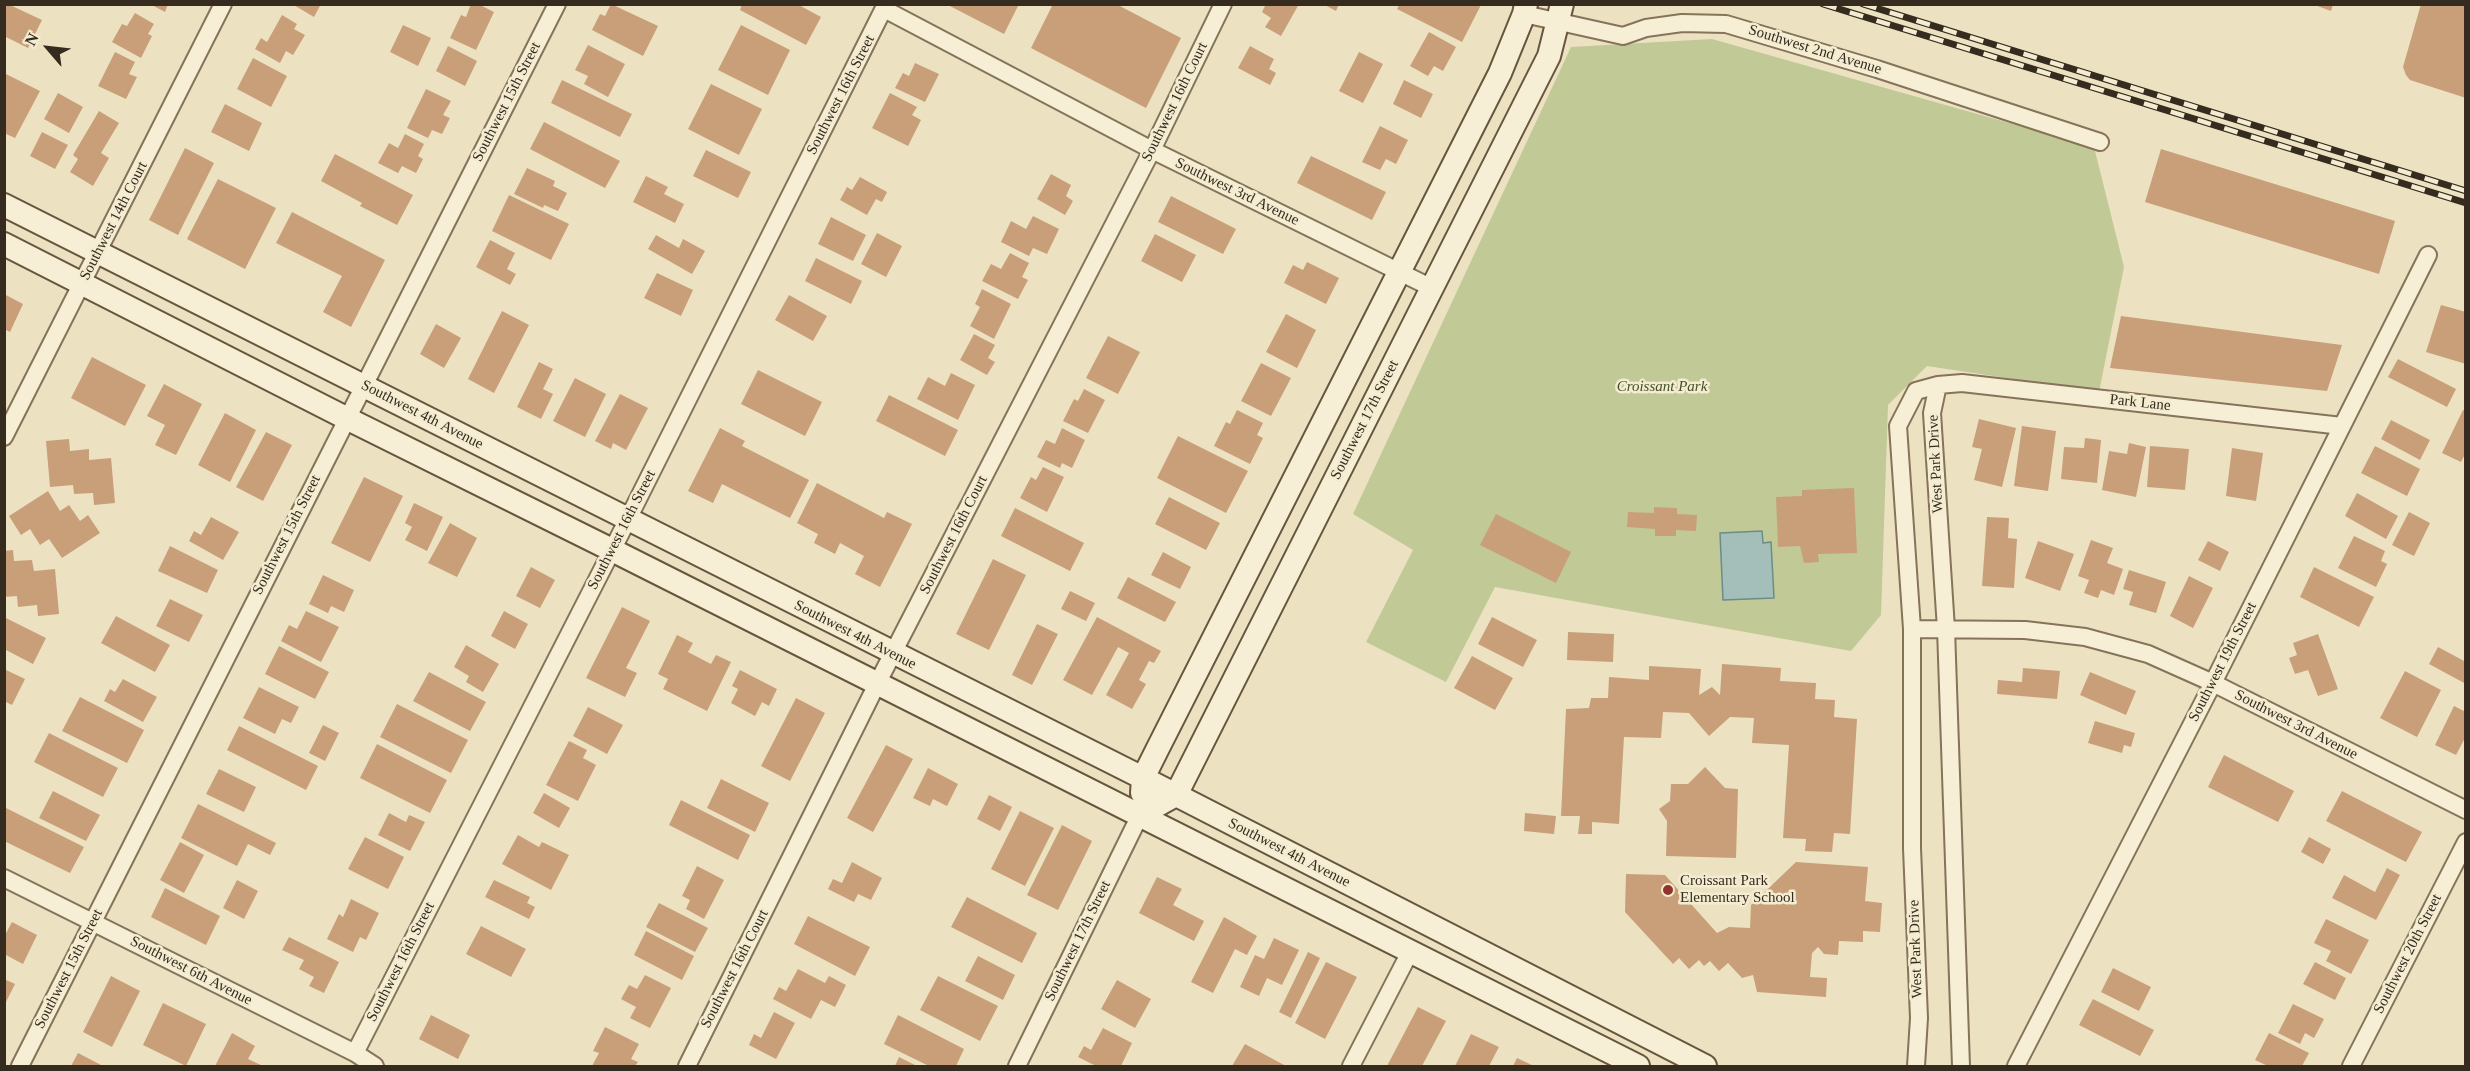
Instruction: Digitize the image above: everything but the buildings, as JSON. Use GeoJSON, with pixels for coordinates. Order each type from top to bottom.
{"type":"FeatureCollection","features":[{"type":"Feature","properties":{"kind":"main road","name":"Southwest 17th Street"},"geometry":{"type":"LineString","coordinates":[[1140,815],[1143,778],[1500,73],[1525,9]]}},
{"type":"Feature","properties":{"kind":"main road","name":"Southwest 17th Street"},"geometry":{"type":"LineString","coordinates":[[1176,795],[1549,56],[1560,13]]}},
{"type":"Feature","properties":{"kind":"main road","name":"Southwest 4th Avenue"},"geometry":{"type":"LineString","coordinates":[[4,205],[1143,778],[1682,1061],[1705,1066]]}},
{"type":"Feature","properties":{"kind":"main road"},"geometry":{"type":"LineString","coordinates":[[4,244],[1638,1066]]}},
{"type":"Feature","properties":{"kind":"main road"},"geometry":{"type":"LineString","coordinates":[[1140,815],[1176,795]]}},
{"type":"Feature","properties":{"kind":"street","name":"Southwest 14th Court"},"geometry":{"type":"LineString","coordinates":[[4,437],[222,4]]}},
{"type":"Feature","properties":{"kind":"street","name":"Southwest 15th Street"},"geometry":{"type":"LineString","coordinates":[[20,1066],[556,4]]}},
{"type":"Feature","properties":{"kind":"street","name":"Southwest 16th Court"},"geometry":{"type":"LineString","coordinates":[[687,1066],[877,684],[1152,150],[1223,4]]}},
{"type":"Feature","properties":{"kind":"street","name":"Southwest 3rd Avenue"},"geometry":{"type":"LineString","coordinates":[[885,7],[1152,150],[1432,288]]}},
{"type":"Feature","properties":{"kind":"street","name":"Southwest 16th Street"},"geometry":{"type":"LineString","coordinates":[[355,1053],[628,519],[885,7]]}},
{"type":"Feature","properties":{"kind":"street","name":"Southwest 2nd Avenue"},"geometry":{"type":"LineString","coordinates":[[1525,9],[1560,13],[1623,36],[1646,28],[1673,24],[1726,24],[1877,69],[2100,142]]}},
{"type":"Feature","properties":{"kind":"street","name":"Southwest 19th Street"},"geometry":{"type":"LineString","coordinates":[[2016,1066],[2213,683],[2428,255]]}},
{"type":"Feature","properties":{"kind":"street","name":"Park Lane"},"geometry":{"type":"LineString","coordinates":[[1938,385],[1962,383],[2342,426]]}},
{"type":"Feature","properties":{"kind":"street","name":"West Park Drive"},"geometry":{"type":"LineString","coordinates":[[1916,1066],[1919,1018],[1912,848],[1912,629],[1898,426],[1916,391],[1938,385],[1932,413],[1946,629],[1961,1066]]}},
{"type":"Feature","properties":{"kind":"street","name":"Southwest 3rd Avenue"},"geometry":{"type":"LineString","coordinates":[[1912,629],[2025,630],[2085,637],[2148,654],[2213,683],[2466,810]]}},
{"type":"Feature","properties":{"kind":"street","name":"Southwest 17th Street"},"geometry":{"type":"LineString","coordinates":[[1017,1066],[1140,815]]}},
{"type":"Feature","properties":{"kind":"street","name":"Southwest 20th Street"},"geometry":{"type":"LineString","coordinates":[[2351,1066],[2466,842]]}},
{"type":"Feature","properties":{"kind":"street","name":"Southwest 6th Avenue"},"geometry":{"type":"LineString","coordinates":[[4,878],[355,1053],[375,1066]]}},
{"type":"Feature","properties":{"kind":"street"},"geometry":{"type":"LineString","coordinates":[[1351,1066],[1410,952]]}},
{"type":"Feature","properties":{"kind":"green space","name":"Croissant Park"},"geometry":{"type":"Polygon","coordinates":[[[1712,39],[2094,147],[2124,267],[2099,392],[1927,366],[1888,405],[1881,615],[1851,651],[1495,587],[1446,682],[1366,642],[1413,550],[1353,514],[1571,47],[1712,39]]]}},
{"type":"Feature","properties":{"kind":"water"},"geometry":{"type":"Polygon","coordinates":[[[1762,531],[1763,543],[1771,542],[1774,598],[1723,600],[1720,533],[1762,531]]]}},
{"type":"Feature","properties":{"kind":"railway"},"geometry":{"type":"LineString","coordinates":[[1823,4],[2466,203]]}},
{"type":"Feature","properties":{"kind":"railway"},"geometry":{"type":"LineString","coordinates":[[1863,4],[2466,191]]}},
{"type":"Feature","properties":{"kind":"place","name":"Croissant Park Elementary School"},"geometry":{"type":"Point","coordinates":[1668,890]}}]}
